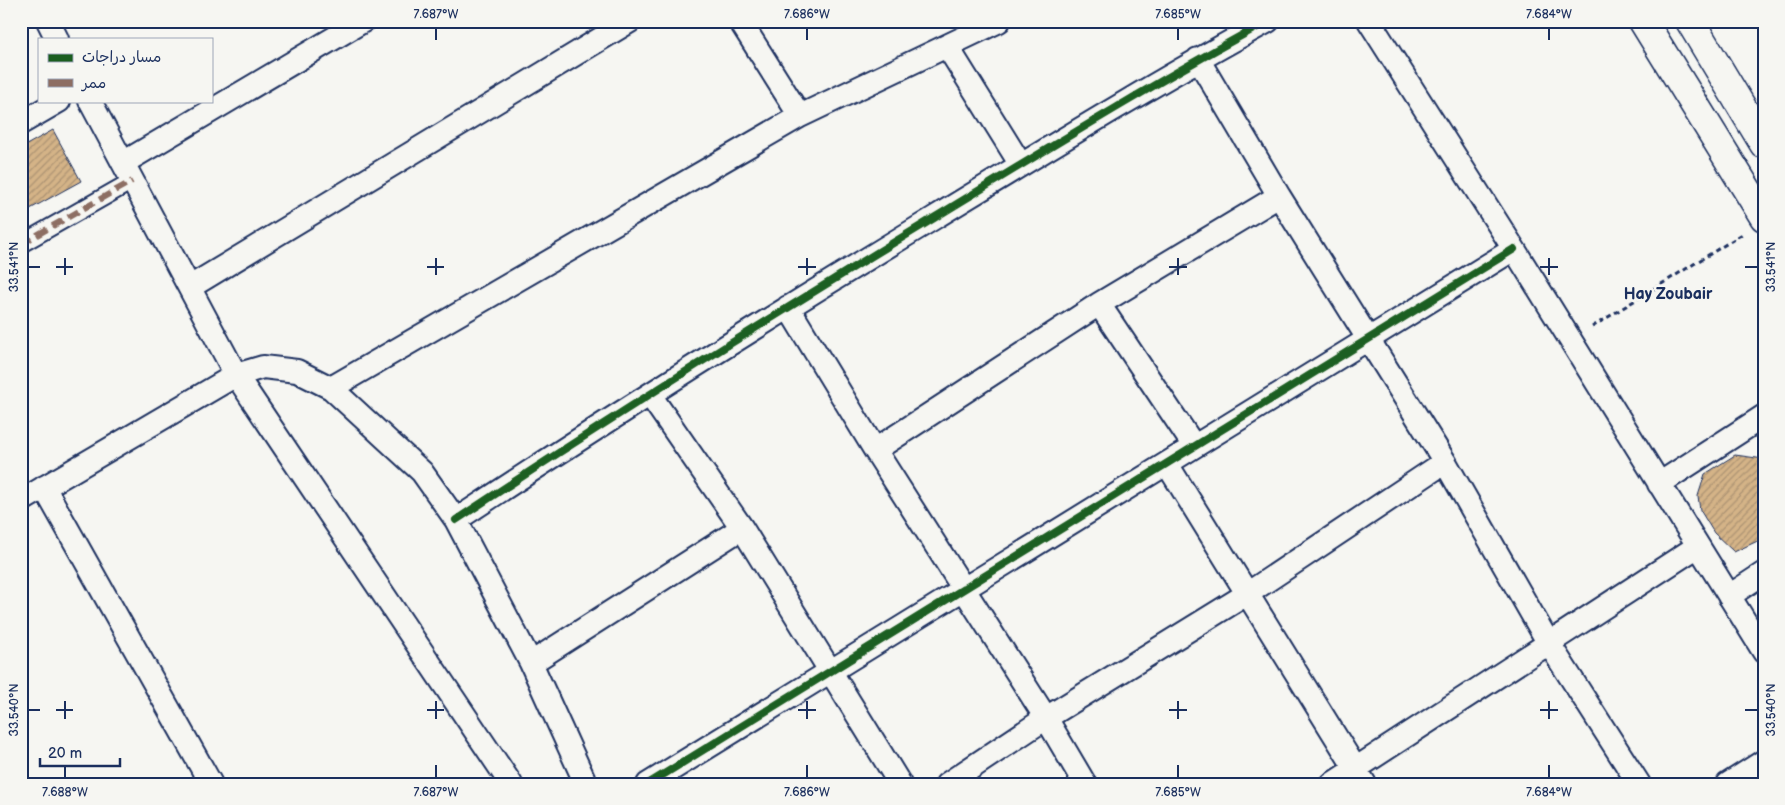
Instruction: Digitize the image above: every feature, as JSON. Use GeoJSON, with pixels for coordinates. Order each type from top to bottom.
{"type":"FeatureCollection","features":[{"type":"Feature","properties":{"kind":"main road"},"geometry":{"type":"LineString","coordinates":[[1643,21],[1755,224]]}},
{"type":"Feature","properties":{"kind":"main road"},"geometry":{"type":"LineString","coordinates":[[1690,21],[1764,144]]}},
{"type":"Feature","properties":{"kind":"street"},"geometry":{"type":"LineString","coordinates":[[48,21],[56,38]]}},
{"type":"Feature","properties":{"kind":"street"},"geometry":{"type":"LineString","coordinates":[[21,244],[128,172],[363,21]]}},
{"type":"Feature","properties":{"kind":"street"},"geometry":{"type":"LineString","coordinates":[[190,288],[630,21]]}},
{"type":"Feature","properties":{"kind":"street"},"geometry":{"type":"LineString","coordinates":[[740,21],[800,116]]}},
{"type":"Feature","properties":{"kind":"street"},"geometry":{"type":"LineString","coordinates":[[331,388],[800,116],[999,21]]}},
{"type":"Feature","properties":{"kind":"street"},"geometry":{"type":"LineString","coordinates":[[456,520],[788,306],[1198,59],[1268,21]]}},
{"type":"Feature","properties":{"kind":"street"},"geometry":{"type":"LineString","coordinates":[[1369,21],[1514,249],[1764,652]]}},
{"type":"Feature","properties":{"kind":"street"},"geometry":{"type":"LineString","coordinates":[[947,46],[1021,165]]}},
{"type":"Feature","properties":{"kind":"street"},"geometry":{"type":"LineString","coordinates":[[1198,59],[1279,196],[1445,462],[1548,642],[1639,784]]}},
{"type":"Feature","properties":{"kind":"street"},"geometry":{"type":"LineString","coordinates":[[21,123],[57,102]]}},
{"type":"Feature","properties":{"kind":"street"},"geometry":{"type":"LineString","coordinates":[[91,102],[236,375],[511,784]]}},
{"type":"Feature","properties":{"kind":"street"},"geometry":{"type":"LineString","coordinates":[[875,450],[1099,304],[1279,196]]}},
{"type":"Feature","properties":{"kind":"street"},"geometry":{"type":"LineString","coordinates":[[648,784],[1514,249]]}},
{"type":"Feature","properties":{"kind":"street"},"geometry":{"type":"LineString","coordinates":[[1099,304],[1194,446]]}},
{"type":"Feature","properties":{"kind":"street"},"geometry":{"type":"LineString","coordinates":[[788,306],[875,450],[1046,718],[1085,784]]}},
{"type":"Feature","properties":{"kind":"street"},"geometry":{"type":"LineString","coordinates":[[21,501],[236,375],[264,367],[296,371],[331,388],[422,472],[456,520],[531,663],[586,784]]}},
{"type":"Feature","properties":{"kind":"street"},"geometry":{"type":"LineString","coordinates":[[650,395],[742,528],[900,784]]}},
{"type":"Feature","properties":{"kind":"street"},"geometry":{"type":"LineString","coordinates":[[1659,484],[1764,416]]}},
{"type":"Feature","properties":{"kind":"street"},"geometry":{"type":"LineString","coordinates":[[947,784],[1046,718],[1247,594],[1445,462]]}},
{"type":"Feature","properties":{"kind":"street"},"geometry":{"type":"LineString","coordinates":[[1167,464],[1360,776]]}},
{"type":"Feature","properties":{"kind":"street"},"geometry":{"type":"LineString","coordinates":[[44,487],[211,784]]}},
{"type":"Feature","properties":{"kind":"street"},"geometry":{"type":"LineString","coordinates":[[531,663],[742,528]]}},
{"type":"Feature","properties":{"kind":"street"},"geometry":{"type":"LineString","coordinates":[[1332,784],[1360,776],[1548,642],[1698,546]]}},
{"type":"Feature","properties":{"kind":"street"},"geometry":{"type":"LineString","coordinates":[[1729,596],[1764,573]]}},
{"type":"Feature","properties":{"kind":"street"},"geometry":{"type":"LineString","coordinates":[[1728,784],[1764,761]]}},
{"type":"Feature","properties":{"kind":"path"},"geometry":{"type":"LineString","coordinates":[[1570,341],[1755,224]]}},
{"type":"Feature","properties":{"kind":"building"},"geometry":{"type":"Polygon","coordinates":[[[21,69],[29,85],[21,89],[21,69]]]}},
{"type":"Feature","properties":{"kind":"building"},"geometry":{"type":"Polygon","coordinates":[[[53,130],[81,181],[21,214],[21,148],[53,130]]]}},
{"type":"Feature","properties":{"kind":"building"},"geometry":{"type":"Polygon","coordinates":[[[1735,455],[1764,459],[1764,538],[1734,552],[1714,533],[1700,510],[1698,496],[1705,474],[1735,455]]]}},
{"type":"Feature","properties":{"kind":"marked path"},"geometry":{"type":"LineString","coordinates":[[21,244],[132,181]]}},
{"type":"Feature","properties":{"kind":"cycle path"},"geometry":{"type":"LineString","coordinates":[[456,520],[753,329],[1100,118],[1268,21]]}},
{"type":"Feature","properties":{"kind":"cycle path"},"geometry":{"type":"LineString","coordinates":[[648,784],[1514,249]]}},
{"type":"Feature","properties":{"kind":"district","name":"Hay Zoubair"},"geometry":{"type":"Point","coordinates":[1668,294]}}]}
